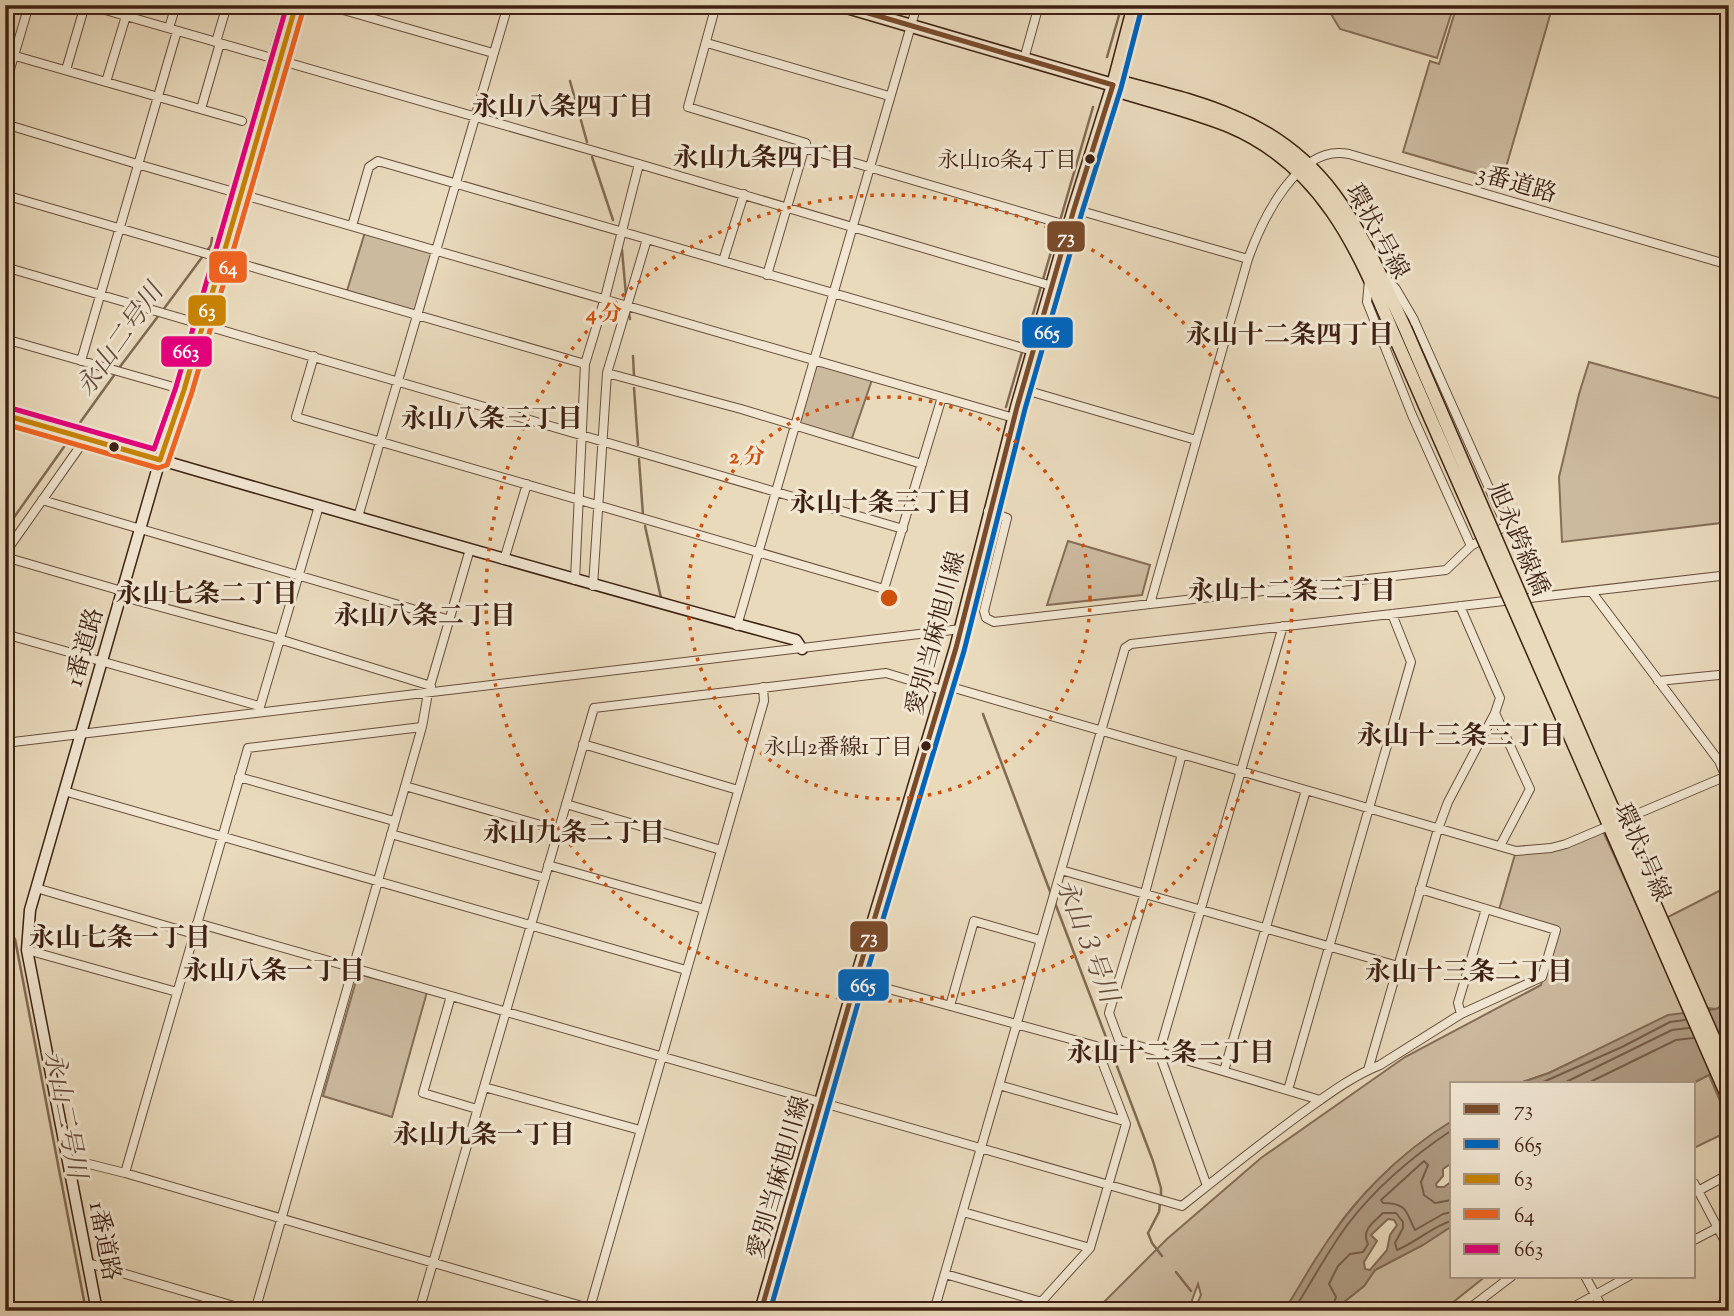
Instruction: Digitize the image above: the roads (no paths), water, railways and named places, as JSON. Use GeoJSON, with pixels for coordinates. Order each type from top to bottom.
{"type":"FeatureCollection","features":[{"type":"Feature","properties":{"kind":"main road","name":"環状1号線"},"geometry":{"type":"LineString","coordinates":[[840,5],[1113,85],[1122,92],[1237,130],[1268,147],[1304,169],[1374,273],[1399,331]]}},
{"type":"Feature","properties":{"kind":"main road","name":"愛別当麻旭川線"},"geometry":{"type":"LineString","coordinates":[[761,1311],[961,629],[988,511],[1022,389],[1026,349],[1062,224],[1074,209],[1113,85],[1134,5]]}},
{"type":"Feature","properties":{"kind":"main road","name":"旭永跨線橋"},"geometry":{"type":"LineString","coordinates":[[1399,331],[1589,767]]}},
{"type":"Feature","properties":{"kind":"main road","name":"環状1号線"},"geometry":{"type":"LineString","coordinates":[[1589,767],[1670,950]]}},
{"type":"Feature","properties":{"kind":"main road"},"geometry":{"type":"LineString","coordinates":[[1670,950],[1729,1073]]}},
{"type":"Feature","properties":{"kind":"main road"},"geometry":{"type":"LineString","coordinates":[[1670,950],[1729,1100]]}},
{"type":"Feature","properties":{"kind":"street"},"geometry":{"type":"LineString","coordinates":[[5,86],[10,55],[29,5]]}},
{"type":"Feature","properties":{"kind":"street"},"geometry":{"type":"LineString","coordinates":[[66,70],[87,5],[744,194],[1045,284]]}},
{"type":"Feature","properties":{"kind":"street"},"geometry":{"type":"LineString","coordinates":[[106,82],[130,5]]}},
{"type":"Feature","properties":{"kind":"street"},"geometry":{"type":"LineString","coordinates":[[81,360],[157,96],[176,5]]}},
{"type":"Feature","properties":{"kind":"street"},"geometry":{"type":"LineString","coordinates":[[201,109],[227,5]]}},
{"type":"Feature","properties":{"kind":"street","name":"1番道路"},"geometry":{"type":"LineString","coordinates":[[97,1311],[27,950],[30,910],[160,460],[184,390],[217,257],[240,193],[296,5]]}},
{"type":"Feature","properties":{"kind":"street"},"geometry":{"type":"LineString","coordinates":[[326,5],[494,53]]}},
{"type":"Feature","properties":{"kind":"street"},"geometry":{"type":"LineString","coordinates":[[358,517],[508,5]]}},
{"type":"Feature","properties":{"kind":"street"},"geometry":{"type":"LineString","coordinates":[[716,5],[688,107],[806,143],[767,275]]}},
{"type":"Feature","properties":{"kind":"street"},"geometry":{"type":"LineString","coordinates":[[737,626],[917,5]]}},
{"type":"Feature","properties":{"kind":"street"},"geometry":{"type":"LineString","coordinates":[[1024,59],[1039,5]]}},
{"type":"Feature","properties":{"kind":"street"},"geometry":{"type":"LineString","coordinates":[[707,43],[889,96]]}},
{"type":"Feature","properties":{"kind":"street"},"geometry":{"type":"LineString","coordinates":[[10,55],[242,121]]}},
{"type":"Feature","properties":{"kind":"street"},"geometry":{"type":"LineString","coordinates":[[5,124],[1014,418]]}},
{"type":"Feature","properties":{"kind":"street"},"geometry":{"type":"LineString","coordinates":[[804,148],[1062,224]]}},
{"type":"Feature","properties":{"kind":"street","name":"3番道路"},"geometry":{"type":"LineString","coordinates":[[1304,169],[1325,153],[1345,153],[1729,265]]}},
{"type":"Feature","properties":{"kind":"street"},"geometry":{"type":"LineString","coordinates":[[352,226],[369,167],[378,161],[1026,349]]}},
{"type":"Feature","properties":{"kind":"street"},"geometry":{"type":"LineString","coordinates":[[575,580],[585,364],[605,298],[639,164]]}},
{"type":"Feature","properties":{"kind":"street"},"geometry":{"type":"LineString","coordinates":[[1150,604],[1248,259],[1266,214],[1304,169]]}},
{"type":"Feature","properties":{"kind":"street"},"geometry":{"type":"LineString","coordinates":[[723,261],[744,194]]}},
{"type":"Feature","properties":{"kind":"street"},"geometry":{"type":"LineString","coordinates":[[5,195],[585,364]]}},
{"type":"Feature","properties":{"kind":"street"},"geometry":{"type":"LineString","coordinates":[[1074,209],[1248,259]]}},
{"type":"Feature","properties":{"kind":"street"},"geometry":{"type":"LineString","coordinates":[[593,586],[607,373],[647,239]]}},
{"type":"Feature","properties":{"kind":"street"},"geometry":{"type":"LineString","coordinates":[[5,267],[903,529]]}},
{"type":"Feature","properties":{"kind":"street"},"geometry":{"type":"LineString","coordinates":[[988,511],[1007,518],[984,611],[986,618],[993,621],[1446,570],[1471,546],[1506,526],[1413,318],[1396,289],[1374,273],[1367,302],[1412,415],[1471,546]]}},
{"type":"Feature","properties":{"kind":"street"},"geometry":{"type":"LineString","coordinates":[[5,339],[184,390]]}},
{"type":"Feature","properties":{"kind":"street"},"geometry":{"type":"LineString","coordinates":[[314,356],[296,417],[884,589],[942,397]]}},
{"type":"Feature","properties":{"kind":"street"},"geometry":{"type":"LineString","coordinates":[[607,373],[922,464]]}},
{"type":"Feature","properties":{"kind":"street"},"geometry":{"type":"LineString","coordinates":[[1022,389],[1196,440]]}},
{"type":"Feature","properties":{"kind":"street"},"geometry":{"type":"LineString","coordinates":[[5,415],[593,586],[796,640],[802,649]]}},
{"type":"Feature","properties":{"kind":"street"},"geometry":{"type":"LineString","coordinates":[[84,438],[5,555],[121,593],[279,639],[429,689]]}},
{"type":"Feature","properties":{"kind":"street"},"geometry":{"type":"LineString","coordinates":[[504,560],[527,484]]}},
{"type":"Feature","properties":{"kind":"street"},"geometry":{"type":"LineString","coordinates":[[42,500],[450,620]]}},
{"type":"Feature","properties":{"kind":"street"},"geometry":{"type":"LineString","coordinates":[[259,710],[319,506]]}},
{"type":"Feature","properties":{"kind":"street"},"geometry":{"type":"LineString","coordinates":[[88,1263],[253,1311],[354,968],[422,727],[429,689],[470,549]]}},
{"type":"Feature","properties":{"kind":"street"},"geometry":{"type":"LineString","coordinates":[[934,1311],[1125,648],[1131,645],[1283,626],[1729,575]]}},
{"type":"Feature","properties":{"kind":"street"},"geometry":{"type":"LineString","coordinates":[[419,1311],[594,708],[886,673],[1242,771],[1438,830],[1516,850],[1551,848],[1727,775],[1591,591]]}},
{"type":"Feature","properties":{"kind":"street"},"geometry":{"type":"LineString","coordinates":[[1368,1070],[1438,830],[1448,802],[1496,713],[1500,698],[1460,606]]}},
{"type":"Feature","properties":{"kind":"street"},"geometry":{"type":"LineString","coordinates":[[1288,1090],[1411,662],[1392,614]]}},
{"type":"Feature","properties":{"kind":"street"},"geometry":{"type":"LineString","coordinates":[[1207,1186],[1159,1053],[1283,626]]}},
{"type":"Feature","properties":{"kind":"street"},"geometry":{"type":"LineString","coordinates":[[5,743],[429,689],[961,629]]}},
{"type":"Feature","properties":{"kind":"street"},"geometry":{"type":"LineString","coordinates":[[5,634],[103,660],[259,710]]}},
{"type":"Feature","properties":{"kind":"street"},"geometry":{"type":"LineString","coordinates":[[1658,681],[1729,674]]}},
{"type":"Feature","properties":{"kind":"street"},"geometry":{"type":"LineString","coordinates":[[69,1164],[85,1163],[125,1173],[592,1310],[640,1130],[764,701],[763,687]]}},
{"type":"Feature","properties":{"kind":"street"},"geometry":{"type":"LineString","coordinates":[[1496,713],[1530,789],[1500,846]]}},
{"type":"Feature","properties":{"kind":"street"},"geometry":{"type":"LineString","coordinates":[[125,1173],[248,748],[422,727]]}},
{"type":"Feature","properties":{"kind":"street"},"geometry":{"type":"LineString","coordinates":[[583,744],[738,790]]}},
{"type":"Feature","properties":{"kind":"street"},"geometry":{"type":"LineString","coordinates":[[1182,754],[1109,1013],[1119,1040],[1320,1100]]}},
{"type":"Feature","properties":{"kind":"street"},"geometry":{"type":"LineString","coordinates":[[239,777],[394,821]]}},
{"type":"Feature","properties":{"kind":"street"},"geometry":{"type":"LineString","coordinates":[[405,786],[558,830]]}},
{"type":"Feature","properties":{"kind":"street"},"geometry":{"type":"LineString","coordinates":[[1224,1071],[1306,790]]}},
{"type":"Feature","properties":{"kind":"street"},"geometry":{"type":"LineString","coordinates":[[64,791],[686,970]]}},
{"type":"Feature","properties":{"kind":"street"},"geometry":{"type":"LineString","coordinates":[[566,804],[721,850]]}},
{"type":"Feature","properties":{"kind":"street"},"geometry":{"type":"LineString","coordinates":[[391,834],[544,878]]}},
{"type":"Feature","properties":{"kind":"street"},"geometry":{"type":"LineString","coordinates":[[548,865],[704,909]]}},
{"type":"Feature","properties":{"kind":"street"},"geometry":{"type":"LineString","coordinates":[[1061,870],[1398,967]]}},
{"type":"Feature","properties":{"kind":"street"},"geometry":{"type":"LineString","coordinates":[[36,888],[194,934]]}},
{"type":"Feature","properties":{"kind":"street"},"geometry":{"type":"LineString","coordinates":[[197,923],[1182,1206],[1320,1100],[1461,1014],[1542,977],[1556,930],[1420,889]]}},
{"type":"Feature","properties":{"kind":"street"},"geometry":{"type":"LineString","coordinates":[[1461,1014],[1458,1003],[1486,909]]}},
{"type":"Feature","properties":{"kind":"street"},"geometry":{"type":"LineString","coordinates":[[950,1006],[974,921],[1040,940]]}},
{"type":"Feature","properties":{"kind":"street"},"geometry":{"type":"LineString","coordinates":[[27,950],[177,992]]}},
{"type":"Feature","properties":{"kind":"street"},"geometry":{"type":"LineString","coordinates":[[856,980],[1096,1046],[1126,1124],[1090,1248],[1033,1311]]}},
{"type":"Feature","properties":{"kind":"street"},"geometry":{"type":"LineString","coordinates":[[452,996],[424,1093],[477,1109]]}},
{"type":"Feature","properties":{"kind":"street"},"geometry":{"type":"LineString","coordinates":[[999,1085],[1124,1121]]}},
{"type":"Feature","properties":{"kind":"street"},"geometry":{"type":"LineString","coordinates":[[484,1087],[640,1130]]}},
{"type":"Feature","properties":{"kind":"street"},"geometry":{"type":"LineString","coordinates":[[1729,1174],[1696,1187],[1729,1249]]}},
{"type":"Feature","properties":{"kind":"street"},"geometry":{"type":"LineString","coordinates":[[963,1212],[1090,1248]]}},
{"type":"Feature","properties":{"kind":"street"},"geometry":{"type":"LineString","coordinates":[[1696,1239],[1717,1228]]}},
{"type":"Feature","properties":{"kind":"street"},"geometry":{"type":"LineString","coordinates":[[945,1274],[1042,1302]]}},
{"type":"Feature","properties":{"kind":"street"},"geometry":{"type":"LineString","coordinates":[[1466,1311],[1509,1278]]}},
{"type":"Feature","properties":{"kind":"street"},"geometry":{"type":"LineString","coordinates":[[1586,1278],[1604,1311]]}},
{"type":"Feature","properties":{"kind":"street"},"geometry":{"type":"LineString","coordinates":[[1566,1311],[1625,1278]]}},
{"type":"Feature","properties":{"kind":"street"},"geometry":{"type":"LineString","coordinates":[[1710,1311],[1729,1300]]}},
{"type":"Feature","properties":{"kind":"water"},"geometry":{"type":"Polygon","coordinates":[[[1729,1003],[1729,1065],[1695,1082],[1523,1082],[1549,1073],[1668,1015],[1716,1009],[1729,1003]]]}},
{"type":"Feature","properties":{"kind":"water"},"geometry":{"type":"Polygon","coordinates":[[[1450,1122],[1450,1164],[1443,1169],[1443,1176],[1436,1184],[1437,1187],[1444,1187],[1450,1182],[1450,1227],[1375,1270],[1364,1286],[1336,1311],[1284,1311],[1343,1219],[1376,1182],[1412,1149],[1450,1122]],[[1388,1219],[1371,1235],[1377,1241],[1364,1262],[1365,1269],[1370,1270],[1387,1250],[1390,1235],[1397,1225],[1394,1220],[1388,1219]]]}},
{"type":"Feature","properties":{"kind":"waterway","name":"永山二号川"},"geometry":{"type":"LineString","coordinates":[[271,47],[283,5]]}},
{"type":"Feature","properties":{"kind":"waterway","name":"永山３号川"},"geometry":{"type":"LineString","coordinates":[[1107,57],[1122,5]]}},
{"type":"Feature","properties":{"kind":"waterway","name":"永山二号川"},"geometry":{"type":"LineString","coordinates":[[239,159],[265,68]]}},
{"type":"Feature","properties":{"kind":"waterway"},"geometry":{"type":"LineString","coordinates":[[570,81],[587,142]]}},
{"type":"Feature","properties":{"kind":"waterway","name":"永山３号川"},"geometry":{"type":"LineString","coordinates":[[1006,407],[1093,107]]}},
{"type":"Feature","properties":{"kind":"waterway"},"geometry":{"type":"LineString","coordinates":[[592,157],[613,220]]}},
{"type":"Feature","properties":{"kind":"waterway","name":"永山二号川"},"geometry":{"type":"LineString","coordinates":[[207,251],[212,238]]}},
{"type":"Feature","properties":{"kind":"waterway"},"geometry":{"type":"LineString","coordinates":[[622,250],[626,295]]}},
{"type":"Feature","properties":{"kind":"waterway","name":"永山二号川"},"geometry":{"type":"LineString","coordinates":[[163,310],[203,256]]}},
{"type":"Feature","properties":{"kind":"waterway"},"geometry":{"type":"LineString","coordinates":[[629,313],[630,319]]}},
{"type":"Feature","properties":{"kind":"waterway","name":"永山二号川"},"geometry":{"type":"LineString","coordinates":[[119,368],[159,315]]}},
{"type":"Feature","properties":{"kind":"waterway"},"geometry":{"type":"LineString","coordinates":[[633,356],[634,376]]}},
{"type":"Feature","properties":{"kind":"waterway","name":"永山二号川"},"geometry":{"type":"LineString","coordinates":[[74,431],[115,374]]}},
{"type":"Feature","properties":{"kind":"waterway"},"geometry":{"type":"LineString","coordinates":[[634,388],[638,445]]}},
{"type":"Feature","properties":{"kind":"waterway","name":"永山二号川"},"geometry":{"type":"LineString","coordinates":[[5,530],[71,437]]}},
{"type":"Feature","properties":{"kind":"waterway"},"geometry":{"type":"LineString","coordinates":[[639,459],[643,515]]}},
{"type":"Feature","properties":{"kind":"waterway"},"geometry":{"type":"LineString","coordinates":[[645,526],[661,598]]}},
{"type":"Feature","properties":{"kind":"waterway","name":"永山３号川"},"geometry":{"type":"LineString","coordinates":[[983,714],[1051,894]]}},
{"type":"Feature","properties":{"kind":"waterway","name":"永山３号川"},"geometry":{"type":"LineString","coordinates":[[1055,903],[1153,1161],[1161,1196]]}},
{"type":"Feature","properties":{"kind":"waterway","name":"永山二号川"},"geometry":{"type":"LineString","coordinates":[[5,928],[15,939],[86,1311]]}},
{"type":"Feature","properties":{"kind":"waterway","name":"永山３号川"},"geometry":{"type":"LineString","coordinates":[[1160,1203],[1159,1212],[1148,1233],[1162,1256]]}},
{"type":"Feature","properties":{"kind":"waterway","name":"永山３号川"},"geometry":{"type":"LineString","coordinates":[[1176,1272],[1191,1291]]}},
{"type":"Feature","properties":{"kind":"place","name":"永山10条4丁目"},"geometry":{"type":"Point","coordinates":[1090,159]}},
{"type":"Feature","properties":{"kind":"place","name":"永山2番線1丁目"},"geometry":{"type":"Point","coordinates":[926,746]}},
{"type":"Feature","properties":{"kind":"district","name":"永山八条四丁目"},"geometry":{"type":"Point","coordinates":[563,106]}},
{"type":"Feature","properties":{"kind":"district","name":"永山九条四丁目"},"geometry":{"type":"Point","coordinates":[764,157]}},
{"type":"Feature","properties":{"kind":"district","name":"永山十二条四丁目"},"geometry":{"type":"Point","coordinates":[1290,334]}},
{"type":"Feature","properties":{"kind":"district","name":"永山八条三丁目"},"geometry":{"type":"Point","coordinates":[492,418]}},
{"type":"Feature","properties":{"kind":"district","name":"永山十条三丁目"},"geometry":{"type":"Point","coordinates":[881,502]}},
{"type":"Feature","properties":{"kind":"district","name":"永山十二条三丁目"},"geometry":{"type":"Point","coordinates":[1292,590]}},
{"type":"Feature","properties":{"kind":"district","name":"永山七条二丁目"},"geometry":{"type":"Point","coordinates":[207,593]}},
{"type":"Feature","properties":{"kind":"district","name":"永山八条二丁目"},"geometry":{"type":"Point","coordinates":[425,615]}},
{"type":"Feature","properties":{"kind":"district","name":"永山十三条三丁目"},"geometry":{"type":"Point","coordinates":[1461,735]}},
{"type":"Feature","properties":{"kind":"district","name":"永山九条二丁目"},"geometry":{"type":"Point","coordinates":[574,832]}},
{"type":"Feature","properties":{"kind":"district","name":"永山七条一丁目"},"geometry":{"type":"Point","coordinates":[120,937]}},
{"type":"Feature","properties":{"kind":"district","name":"永山八条一丁目"},"geometry":{"type":"Point","coordinates":[274,970]}},
{"type":"Feature","properties":{"kind":"district","name":"永山十三条二丁目"},"geometry":{"type":"Point","coordinates":[1469,971]}},
{"type":"Feature","properties":{"kind":"district","name":"永山十二条二丁目"},"geometry":{"type":"Point","coordinates":[1171,1052]}},
{"type":"Feature","properties":{"kind":"district","name":"永山九条一丁目"},"geometry":{"type":"Point","coordinates":[484,1134]}}]}
